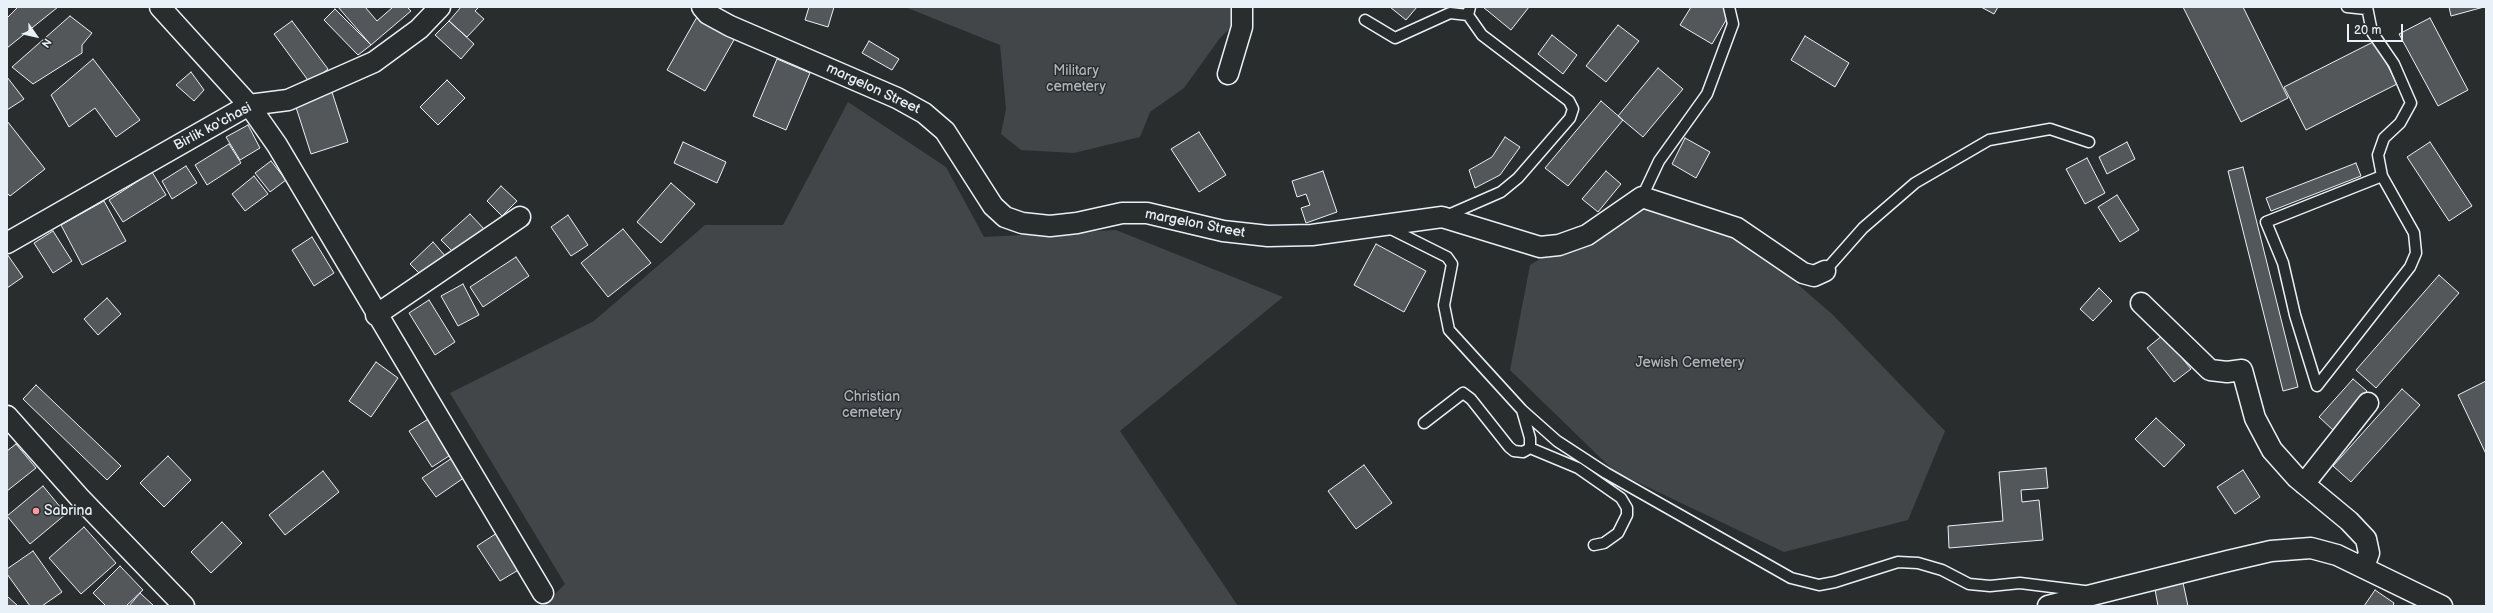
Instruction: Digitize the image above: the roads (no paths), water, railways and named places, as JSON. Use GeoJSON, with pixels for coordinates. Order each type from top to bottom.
{"type":"FeatureCollection","features":[{"type":"Feature","properties":{"kind":"street"},"geometry":{"type":"LineString","coordinates":[[160,7],[249,105],[277,145],[376,315],[543,593]]}},
{"type":"Feature","properties":{"kind":"street","name":"Birlik ko'chasi"},"geometry":{"type":"LineString","coordinates":[[7,243],[249,105],[288,100],[374,62],[419,29],[440,7]]}},
{"type":"Feature","properties":{"kind":"street","name":"margelon Street"},"geometry":{"type":"LineString","coordinates":[[702,7],[708,14],[730,26],[897,98],[924,113],[945,131],[993,206],[1005,218],[1022,223],[1050,226],[1077,223],[1122,213],[1147,213],[1223,231],[1268,236],[1312,235],[1382,224],[1442,217],[1540,247],[1559,245],[1587,235],[1642,197]]}},
{"type":"Feature","properties":{"kind":"street"},"geometry":{"type":"LineString","coordinates":[[1228,74],[1242,27],[1242,7]]}},
{"type":"Feature","properties":{"kind":"street"},"geometry":{"type":"LineString","coordinates":[[1642,197],[1737,228],[1803,273],[1814,276],[1825,271]]}},
{"type":"Feature","properties":{"kind":"street"},"geometry":{"type":"LineString","coordinates":[[376,315],[520,217]]}},
{"type":"Feature","properties":{"kind":"street"},"geometry":{"type":"LineString","coordinates":[[2141,303],[2210,370],[2227,372],[2242,370],[2254,418],[2272,450],[2304,484],[2349,520],[2366,539],[2369,553],[2364,567]]}},
{"type":"Feature","properties":{"kind":"street"},"geometry":{"type":"LineString","coordinates":[[2304,484],[2368,403]]}},
{"type":"Feature","properties":{"kind":"street"},"geometry":{"type":"LineString","coordinates":[[7,416],[79,497],[184,606]]}},
{"type":"Feature","properties":{"kind":"street"},"geometry":{"type":"LineString","coordinates":[[2048,606],[2102,594],[2178,573],[2271,551],[2311,548],[2336,555],[2364,567],[2442,606]]}},
{"type":"Feature","properties":{"kind":"lane"},"geometry":{"type":"LineString","coordinates":[[1642,197],[1659,161],[1707,94],[1733,24],[1729,7]]}},
{"type":"Feature","properties":{"kind":"lane"},"geometry":{"type":"LineString","coordinates":[[2347,7],[2366,8],[2372,32],[2394,64],[2411,103],[2400,123],[2384,138],[2378,155],[2382,176],[2414,233],[2416,253],[2410,267],[2317,386],[2295,315],[2283,263],[2266,222],[2382,176]]}},
{"type":"Feature","properties":{"kind":"lane"},"geometry":{"type":"LineString","coordinates":[[1365,20],[1395,38],[1450,13],[1469,11],[1482,35],[1569,101],[1573,109],[1570,118],[1518,178],[1501,192],[1442,217]]}},
{"type":"Feature","properties":{"kind":"lane"},"geometry":{"type":"LineString","coordinates":[[1825,271],[1863,228],[1915,183],[1989,140],[2050,129],[2089,142]]}},
{"type":"Feature","properties":{"kind":"lane"},"geometry":{"type":"LineString","coordinates":[[1382,224],[1447,257],[1452,264],[1444,305],[1449,330],[1522,410],[1557,441],[1606,473],[1791,578],[1818,585],[1835,582],[1898,562],[1918,563],[1942,570],[1969,584],[1990,586],[2020,583],[2102,594]]}},
{"type":"Feature","properties":{"kind":"lane"},"geometry":{"type":"LineString","coordinates":[[1424,423],[1463,393],[1471,399],[1514,451],[1523,452],[1530,448]]}},
{"type":"Feature","properties":{"kind":"lane"},"geometry":{"type":"LineString","coordinates":[[1522,410],[1530,438],[1530,448]]}},
{"type":"Feature","properties":{"kind":"lane"},"geometry":{"type":"LineString","coordinates":[[1530,448],[1578,468],[1621,498],[1627,508],[1627,515],[1618,533],[1604,543],[1594,545]]}},
{"type":"Feature","properties":{"kind":"place","name":"Sabrina"},"geometry":{"type":"Point","coordinates":[36,511]}},
{"type":"Feature","properties":{"kind":"park label","name":"Military cemetery"},"geometry":{"type":"Point","coordinates":[1076,80]}},
{"type":"Feature","properties":{"kind":"park label","name":"Jewish Cemetery"},"geometry":{"type":"Point","coordinates":[1690,363]}},
{"type":"Feature","properties":{"kind":"park label","name":"Christian cemetery"},"geometry":{"type":"Point","coordinates":[872,406]}}]}
